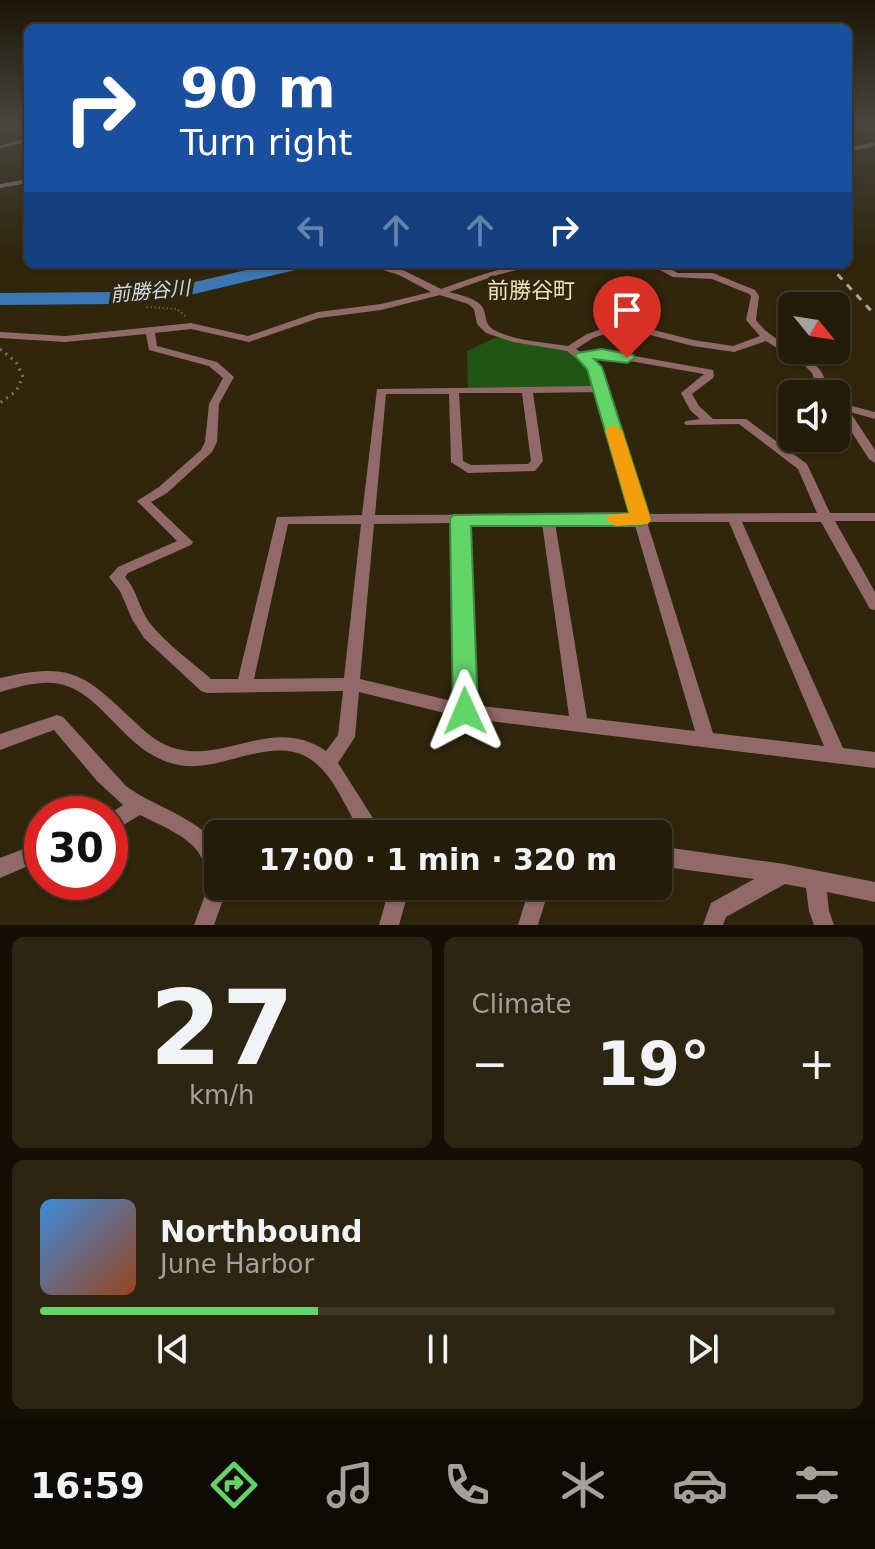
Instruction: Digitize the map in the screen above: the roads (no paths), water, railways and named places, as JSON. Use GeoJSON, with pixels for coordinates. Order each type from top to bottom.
{"type":"FeatureCollection","features":[{"type":"Feature","properties":{"kind":"street"},"geometry":{"type":"LineString","coordinates":[[0,186],[24,182]]}},
{"type":"Feature","properties":{"kind":"street"},"geometry":{"type":"LineString","coordinates":[[383,268],[471,302],[478,308],[482,324],[500,336],[570,349],[594,367],[706,739]]}},
{"type":"Feature","properties":{"kind":"street"},"geometry":{"type":"LineString","coordinates":[[0,335],[65,339],[191,326],[249,339],[318,315],[381,307],[519,268]]}},
{"type":"Feature","properties":{"kind":"street"},"geometry":{"type":"LineString","coordinates":[[661,268],[676,275],[713,276],[752,292],[755,296],[751,320],[764,338],[811,367],[818,380]]}},
{"type":"Feature","properties":{"kind":"street"},"geometry":{"type":"LineString","coordinates":[[570,349],[590,336],[623,325],[693,343],[734,349],[764,338]]}},
{"type":"Feature","properties":{"kind":"street"},"geometry":{"type":"LineString","coordinates":[[150,331],[152,348],[213,364],[229,377],[214,404],[211,442],[206,452],[163,490],[143,501],[186,542],[123,570],[116,577],[127,585],[140,621],[149,632],[207,686],[353,684],[465,711],[875,760]]}},
{"type":"Feature","properties":{"kind":"street"},"geometry":{"type":"LineString","coordinates":[[582,356],[601,353],[709,372],[709,376],[686,393],[694,408],[710,422]]}},
{"type":"Feature","properties":{"kind":"street"},"geometry":{"type":"LineString","coordinates":[[454,390],[457,462],[468,469],[531,468],[537,461],[527,389]]}},
{"type":"Feature","properties":{"kind":"street"},"geometry":{"type":"LineString","coordinates":[[329,762],[346,737],[381,391],[601,389]]}},
{"type":"Feature","properties":{"kind":"street"},"geometry":{"type":"LineString","coordinates":[[850,408],[875,416]]}},
{"type":"Feature","properties":{"kind":"street"},"geometry":{"type":"LineString","coordinates":[[690,423],[742,421],[803,467],[826,518],[875,605]]}},
{"type":"Feature","properties":{"kind":"street"},"geometry":{"type":"LineString","coordinates":[[850,422],[875,459]]}},
{"type":"Feature","properties":{"kind":"street"},"geometry":{"type":"LineString","coordinates":[[244,686],[282,520],[875,517]]}},
{"type":"Feature","properties":{"kind":"street"},"geometry":{"type":"LineString","coordinates":[[460,519],[465,711]]}},
{"type":"Feature","properties":{"kind":"street"},"geometry":{"type":"LineString","coordinates":[[734,519],[837,755]]}},
{"type":"Feature","properties":{"kind":"street"},"geometry":{"type":"LineString","coordinates":[[548,520],[579,724]]}},
{"type":"Feature","properties":{"kind":"street"},"geometry":{"type":"LineString","coordinates":[[0,685],[32,677],[68,679],[93,695],[129,730],[152,747],[179,758],[210,758],[252,747],[309,749],[329,762],[364,820]]}},
{"type":"Feature","properties":{"kind":"street"},"geometry":{"type":"LineString","coordinates":[[0,742],[57,722],[121,792],[185,828],[204,845]]}},
{"type":"Feature","properties":{"kind":"street"},"geometry":{"type":"LineString","coordinates":[[128,813],[140,805]]}},
{"type":"Feature","properties":{"kind":"street"},"geometry":{"type":"LineString","coordinates":[[0,868],[24,858]]}},
{"type":"Feature","properties":{"kind":"street"},"geometry":{"type":"LineString","coordinates":[[672,858],[784,874],[875,892]]}},
{"type":"Feature","properties":{"kind":"street"},"geometry":{"type":"LineString","coordinates":[[713,925],[718,910],[784,874]]}},
{"type":"Feature","properties":{"kind":"street"},"geometry":{"type":"LineString","coordinates":[[815,882],[824,925]]}},
{"type":"Feature","properties":{"kind":"street"},"geometry":{"type":"LineString","coordinates":[[204,925],[213,900]]}},
{"type":"Feature","properties":{"kind":"street"},"geometry":{"type":"LineString","coordinates":[[389,925],[396,900]]}},
{"type":"Feature","properties":{"kind":"street"},"geometry":{"type":"LineString","coordinates":[[528,925],[536,900]]}},
{"type":"Feature","properties":{"kind":"waterway","name":"前勝谷川"},"geometry":{"type":"LineString","coordinates":[[0,299],[118,298],[173,293],[280,268]]}},
{"type":"Feature","properties":{"kind":"railway"},"geometry":{"type":"LineString","coordinates":[[832,268],[875,315]]}},
{"type":"Feature","properties":{"kind":"district","name":"前勝谷町"},"geometry":{"type":"Point","coordinates":[531,290]}}]}
